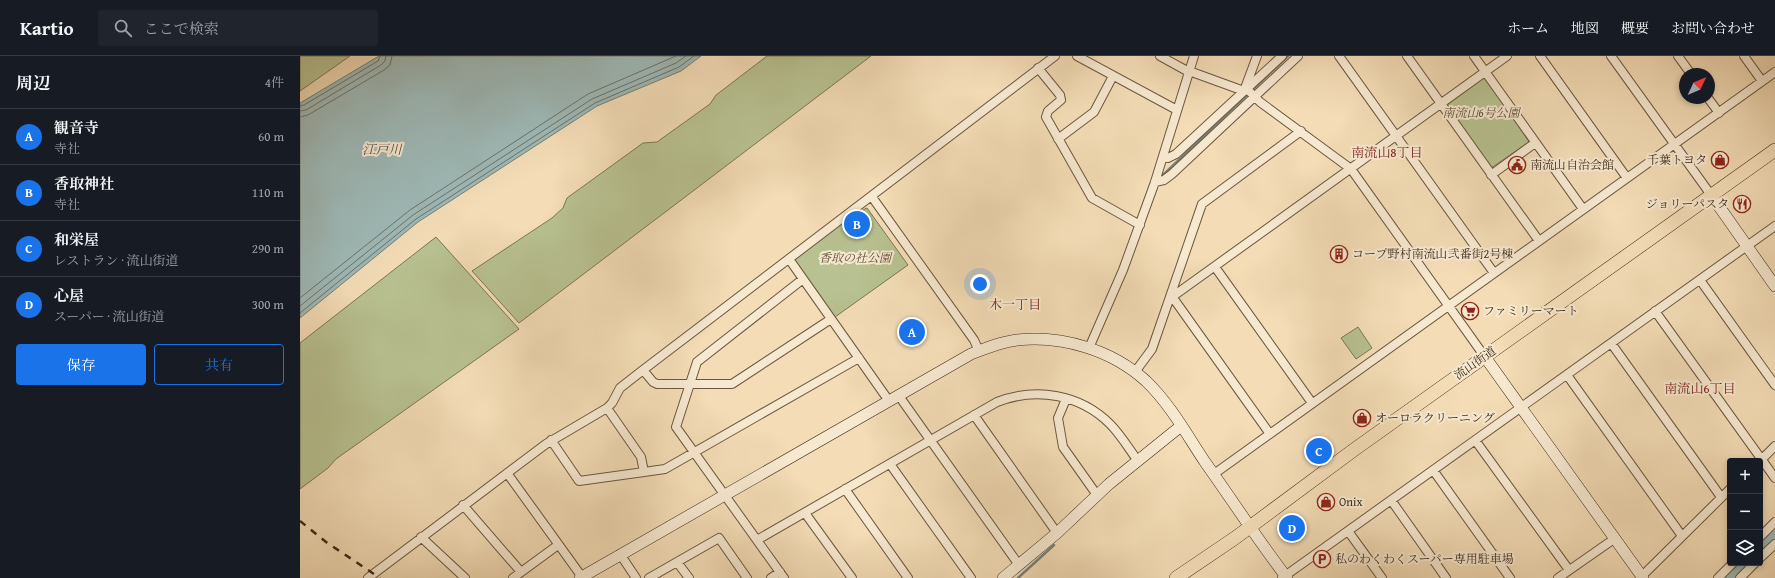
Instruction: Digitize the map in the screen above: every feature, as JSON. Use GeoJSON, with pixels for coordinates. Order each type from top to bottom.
{"type":"FeatureCollection","features":[{"type":"Feature","properties":{"kind":"main road","name":"流山街道"},"geometry":{"type":"LineString","coordinates":[[1176,578],[1775,150]]}},
{"type":"Feature","properties":{"kind":"street"},"geometry":{"type":"LineString","coordinates":[[368,578],[551,440],[607,408],[612,403],[620,388],[822,232],[872,197],[1055,56]]}},
{"type":"Feature","properties":{"kind":"street"},"geometry":{"type":"LineString","coordinates":[[1077,56],[1177,110]]}},
{"type":"Feature","properties":{"kind":"street"},"geometry":{"type":"LineString","coordinates":[[1160,56],[1189,71],[1245,90],[1351,169],[1642,577],[1727,492]]}},
{"type":"Feature","properties":{"kind":"street"},"geometry":{"type":"LineString","coordinates":[[1089,348],[1123,270],[1140,225],[1164,157],[1194,56]]}},
{"type":"Feature","properties":{"kind":"street"},"geometry":{"type":"LineString","coordinates":[[1245,90],[1257,56]]}},
{"type":"Feature","properties":{"kind":"street"},"geometry":{"type":"LineString","coordinates":[[1164,157],[1168,158],[1176,154],[1282,56]]}},
{"type":"Feature","properties":{"kind":"street"},"geometry":{"type":"LineString","coordinates":[[1155,182],[1164,180],[1172,174],[1298,56]]}},
{"type":"Feature","properties":{"kind":"street"},"geometry":{"type":"LineString","coordinates":[[1339,56],[1494,273]]}},
{"type":"Feature","properties":{"kind":"street"},"geometry":{"type":"LineString","coordinates":[[1407,56],[1539,241]]}},
{"type":"Feature","properties":{"kind":"street"},"geometry":{"type":"LineString","coordinates":[[1474,56],[1583,209]]}},
{"type":"Feature","properties":{"kind":"street"},"geometry":{"type":"LineString","coordinates":[[1172,296],[1507,56]]}},
{"type":"Feature","properties":{"kind":"street"},"geometry":{"type":"LineString","coordinates":[[1540,56],[1628,178]]}},
{"type":"Feature","properties":{"kind":"street"},"geometry":{"type":"LineString","coordinates":[[1611,56],[1775,286]]}},
{"type":"Feature","properties":{"kind":"street"},"geometry":{"type":"LineString","coordinates":[[1678,56],[1687,68]]}},
{"type":"Feature","properties":{"kind":"street"},"geometry":{"type":"LineString","coordinates":[[1744,56],[1762,81]]}},
{"type":"Feature","properties":{"kind":"street"},"geometry":{"type":"LineString","coordinates":[[1038,68],[1060,95],[1061,100],[1048,111],[1046,117],[1092,198],[1140,225]]}},
{"type":"Feature","properties":{"kind":"street"},"geometry":{"type":"LineString","coordinates":[[1214,474],[1312,402],[1449,306],[1775,72]]}},
{"type":"Feature","properties":{"kind":"street"},"geometry":{"type":"LineString","coordinates":[[1058,139],[1094,112],[1114,76]]}},
{"type":"Feature","properties":{"kind":"street"},"geometry":{"type":"LineString","coordinates":[[1712,104],[1719,113]]}},
{"type":"Feature","properties":{"kind":"street"},"geometry":{"type":"LineString","coordinates":[[1135,372],[1152,349],[1172,296],[1202,204],[1301,131]]}},
{"type":"Feature","properties":{"kind":"street"},"geometry":{"type":"LineString","coordinates":[[1492,175],[1536,143]]}},
{"type":"Feature","properties":{"kind":"street"},"geometry":{"type":"LineString","coordinates":[[872,197],[974,340],[979,351]]}},
{"type":"Feature","properties":{"kind":"street"},"geometry":{"type":"LineString","coordinates":[[507,473],[581,578],[620,554],[979,351],[999,344],[1029,339],[1062,342],[1089,348],[1113,358],[1135,372],[1154,390],[1181,426],[1285,577],[1775,226]]}},
{"type":"Feature","properties":{"kind":"street"},"geometry":{"type":"LineString","coordinates":[[788,259],[859,358],[930,441],[1019,565]]}},
{"type":"Feature","properties":{"kind":"street"},"geometry":{"type":"LineString","coordinates":[[1214,267],[1312,402]]}},
{"type":"Feature","properties":{"kind":"street"},"geometry":{"type":"LineString","coordinates":[[771,578],[782,575],[676,427],[697,362],[803,279]]}},
{"type":"Feature","properties":{"kind":"street"},"geometry":{"type":"LineString","coordinates":[[1700,280],[1775,385]]}},
{"type":"Feature","properties":{"kind":"street"},"geometry":{"type":"LineString","coordinates":[[1172,296],[1270,434]]}},
{"type":"Feature","properties":{"kind":"street"},"geometry":{"type":"LineString","coordinates":[[1655,311],[1760,458]]}},
{"type":"Feature","properties":{"kind":"street"},"geometry":{"type":"LineString","coordinates":[[643,370],[653,382],[657,384],[732,384],[832,319]]}},
{"type":"Feature","properties":{"kind":"street"},"geometry":{"type":"LineString","coordinates":[[1611,343],[1721,497]]}},
{"type":"Feature","properties":{"kind":"street"},"geometry":{"type":"LineString","coordinates":[[551,440],[580,481],[665,469],[859,358]]}},
{"type":"Feature","properties":{"kind":"street"},"geometry":{"type":"LineString","coordinates":[[1567,375],[1682,536]]}},
{"type":"Feature","properties":{"kind":"street"},"geometry":{"type":"LineString","coordinates":[[757,540],[997,402],[1019,396],[1043,394],[1082,404],[1103,418],[1116,431],[1138,461]]}},
{"type":"Feature","properties":{"kind":"street"},"geometry":{"type":"LineString","coordinates":[[1066,399],[1058,418],[1063,447],[1097,495]]}},
{"type":"Feature","properties":{"kind":"street"},"geometry":{"type":"LineString","coordinates":[[607,408],[642,457],[644,472]]}},
{"type":"Feature","properties":{"kind":"street"},"geometry":{"type":"LineString","coordinates":[[974,416],[1057,533]]}},
{"type":"Feature","properties":{"kind":"street"},"geometry":{"type":"LineString","coordinates":[[1003,578],[1057,533],[1097,495],[1181,426]]}},
{"type":"Feature","properties":{"kind":"street"},"geometry":{"type":"LineString","coordinates":[[1475,440],[1569,570]]}},
{"type":"Feature","properties":{"kind":"street"},"geometry":{"type":"LineString","coordinates":[[1763,458],[1775,446]]}},
{"type":"Feature","properties":{"kind":"street"},"geometry":{"type":"LineString","coordinates":[[1763,463],[1775,478]]}},
{"type":"Feature","properties":{"kind":"street"},"geometry":{"type":"LineString","coordinates":[[890,464],[971,578]]}},
{"type":"Feature","properties":{"kind":"street"},"geometry":{"type":"LineString","coordinates":[[1433,470],[1510,578]]}},
{"type":"Feature","properties":{"kind":"street"},"geometry":{"type":"LineString","coordinates":[[845,489],[908,578]]}},
{"type":"Feature","properties":{"kind":"street"},"geometry":{"type":"LineString","coordinates":[[1391,500],[1446,578]]}},
{"type":"Feature","properties":{"kind":"street"},"geometry":{"type":"LineString","coordinates":[[463,505],[521,572]]}},
{"type":"Feature","properties":{"kind":"street"},"geometry":{"type":"LineString","coordinates":[[805,513],[852,578]]}},
{"type":"Feature","properties":{"kind":"street"},"geometry":{"type":"LineString","coordinates":[[1763,534],[1775,522]]}},
{"type":"Feature","properties":{"kind":"street"},"geometry":{"type":"LineString","coordinates":[[1348,531],[1382,578]]}},
{"type":"Feature","properties":{"kind":"street"},"geometry":{"type":"LineString","coordinates":[[421,537],[465,578]]}},
{"type":"Feature","properties":{"kind":"street"},"geometry":{"type":"LineString","coordinates":[[649,578],[719,538],[747,578]]}},
{"type":"Feature","properties":{"kind":"street"},"geometry":{"type":"LineString","coordinates":[[1558,578],[1614,538]]}},
{"type":"Feature","properties":{"kind":"street"},"geometry":{"type":"LineString","coordinates":[[1763,555],[1775,544]]}},
{"type":"Feature","properties":{"kind":"street"},"geometry":{"type":"LineString","coordinates":[[513,578],[558,545]]}},
{"type":"Feature","properties":{"kind":"street"},"geometry":{"type":"LineString","coordinates":[[620,554],[636,578]]}},
{"type":"Feature","properties":{"kind":"street"},"geometry":{"type":"LineString","coordinates":[[677,562],[689,578]]}},
{"type":"Feature","properties":{"kind":"street"},"geometry":{"type":"LineString","coordinates":[[1718,578],[1730,566]]}},
{"type":"Feature","properties":{"kind":"street"},"geometry":{"type":"LineString","coordinates":[[1740,578],[1752,566]]}},
{"type":"Feature","properties":{"kind":"green space"},"geometry":{"type":"Polygon","coordinates":[[[300,56],[350,56],[300,91],[300,56]]]}},
{"type":"Feature","properties":{"kind":"green space"},"geometry":{"type":"Polygon","coordinates":[[[767,56],[871,56],[519,323],[472,271],[552,218],[563,208],[567,198],[643,143],[657,142],[710,104],[716,95],[767,56]]]}},
{"type":"Feature","properties":{"kind":"green space","name":"南流山6号公園"},"geometry":{"type":"Polygon","coordinates":[[[1485,77],[1529,142],[1491,168],[1447,105],[1485,77]]]}},
{"type":"Feature","properties":{"kind":"green space","name":"香取の社公園"},"geometry":{"type":"Polygon","coordinates":[[[867,208],[908,265],[835,317],[794,259],[851,216],[867,208]]]}},
{"type":"Feature","properties":{"kind":"green space"},"geometry":{"type":"Polygon","coordinates":[[[436,237],[519,329],[336,459],[328,468],[300,489],[300,343],[436,237]]]}},
{"type":"Feature","properties":{"kind":"green space"},"geometry":{"type":"Polygon","coordinates":[[[1358,327],[1372,348],[1356,359],[1341,338],[1358,327]]]}},
{"type":"Feature","properties":{"kind":"water","name":"江戸川"},"geometry":{"type":"Polygon","coordinates":[[[379,56],[701,56],[681,71],[597,106],[418,222],[300,318],[300,103],[379,56]]]}},
{"type":"Feature","properties":{"kind":"waterway"},"geometry":{"type":"LineString","coordinates":[[1163,175],[1288,56]]}},
{"type":"Feature","properties":{"kind":"waterway"},"geometry":{"type":"LineString","coordinates":[[1763,544],[1775,533]]}},
{"type":"Feature","properties":{"kind":"waterway"},"geometry":{"type":"LineString","coordinates":[[1018,578],[1054,545]]}},
{"type":"Feature","properties":{"kind":"waterway"},"geometry":{"type":"LineString","coordinates":[[1728,578],[1741,566]]}},
{"type":"Feature","properties":{"kind":"railway"},"geometry":{"type":"LineString","coordinates":[[300,521],[326,542],[380,578]]}},
{"type":"Feature","properties":{"kind":"place","name":"千葉トヨタ"},"geometry":{"type":"Point","coordinates":[1720,160]}},
{"type":"Feature","properties":{"kind":"place","name":"南流山自治会館"},"geometry":{"type":"Point","coordinates":[1517,165]}},
{"type":"Feature","properties":{"kind":"place","name":"ジョリーパスタ"},"geometry":{"type":"Point","coordinates":[1742,204]}},
{"type":"Feature","properties":{"kind":"place","name":"香取神社"},"geometry":{"type":"Point","coordinates":[857,224]}},
{"type":"Feature","properties":{"kind":"place","name":"コープ野村南流山弐番街2号棟"},"geometry":{"type":"Point","coordinates":[1339,254]}},
{"type":"Feature","properties":{"kind":"place","name":"ファミリーマート"},"geometry":{"type":"Point","coordinates":[1470,311]}},
{"type":"Feature","properties":{"kind":"place","name":"観音寺"},"geometry":{"type":"Point","coordinates":[912,332]}},
{"type":"Feature","properties":{"kind":"place","name":"オーロラクリーニング"},"geometry":{"type":"Point","coordinates":[1362,418]}},
{"type":"Feature","properties":{"kind":"place","name":"和栄屋"},"geometry":{"type":"Point","coordinates":[1319,451]}},
{"type":"Feature","properties":{"kind":"place","name":"Onix"},"geometry":{"type":"Point","coordinates":[1326,502]}},
{"type":"Feature","properties":{"kind":"place","name":"心屋"},"geometry":{"type":"Point","coordinates":[1292,528]}},
{"type":"Feature","properties":{"kind":"place","name":"私のわくわくスーパー専用駐車場"},"geometry":{"type":"Point","coordinates":[1322,559]}},
{"type":"Feature","properties":{"kind":"district","name":"南流山8丁目"},"geometry":{"type":"Point","coordinates":[1387,152]}},
{"type":"Feature","properties":{"kind":"district","name":"木一丁目"},"geometry":{"type":"Point","coordinates":[1015,304]}},
{"type":"Feature","properties":{"kind":"district","name":"南流山6丁目"},"geometry":{"type":"Point","coordinates":[1700,388]}}]}
